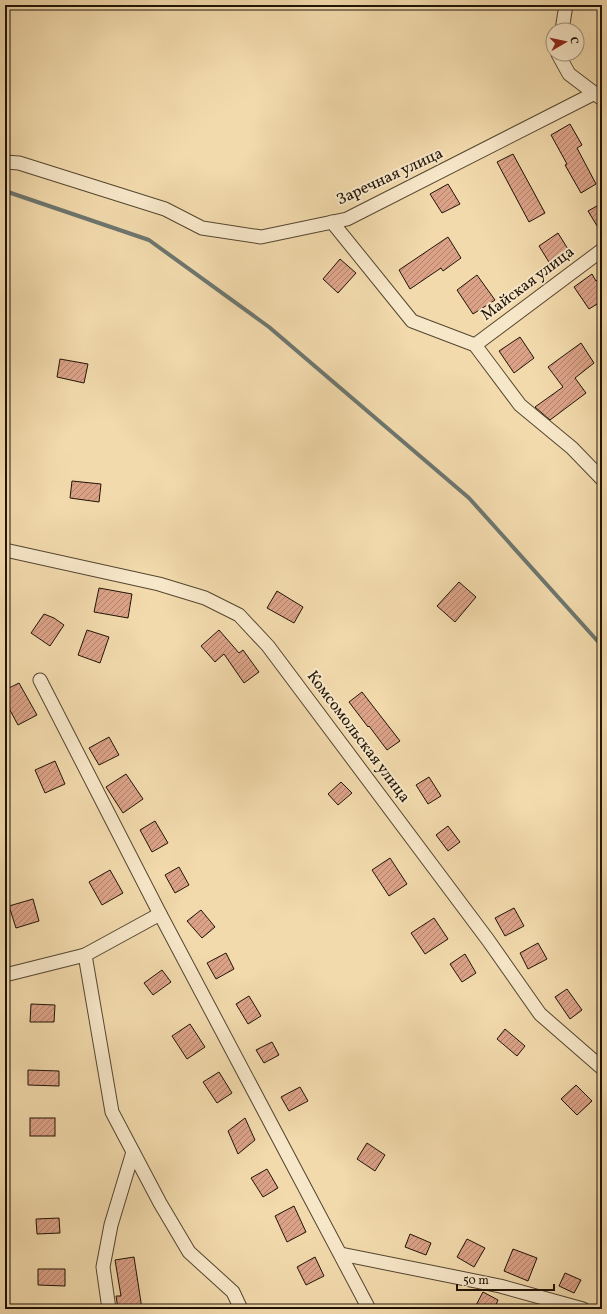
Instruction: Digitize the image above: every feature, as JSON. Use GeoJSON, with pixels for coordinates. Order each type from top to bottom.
{"type":"FeatureCollection","features":[{"type":"Feature","properties":{"kind":"street"},"geometry":{"type":"LineString","coordinates":[[563,22],[566,5]]}},
{"type":"Feature","properties":{"kind":"street"},"geometry":{"type":"LineString","coordinates":[[562,62],[569,74],[598,96]]}},
{"type":"Feature","properties":{"kind":"street","name":"Заречная улица"},"geometry":{"type":"LineString","coordinates":[[5,162],[19,163],[164,209],[202,228],[261,237],[346,218],[598,96]]}},
{"type":"Feature","properties":{"kind":"street"},"geometry":{"type":"LineString","coordinates":[[332,222],[412,321],[475,345],[520,405],[572,448],[602,479]]}},
{"type":"Feature","properties":{"kind":"street","name":"Майская улица"},"geometry":{"type":"LineString","coordinates":[[475,345],[602,250]]}},
{"type":"Feature","properties":{"kind":"street","name":"Комсомольская улица"},"geometry":{"type":"LineString","coordinates":[[5,550],[159,584],[205,598],[239,614],[268,646],[488,940],[540,1014],[602,1068]]}},
{"type":"Feature","properties":{"kind":"street"},"geometry":{"type":"LineString","coordinates":[[40,680],[160,914],[369,1309]]}},
{"type":"Feature","properties":{"kind":"street"},"geometry":{"type":"LineString","coordinates":[[5,975],[85,955],[160,914]]}},
{"type":"Feature","properties":{"kind":"street"},"geometry":{"type":"LineString","coordinates":[[85,955],[112,1112],[160,1203],[189,1252],[233,1292],[241,1309]]}},
{"type":"Feature","properties":{"kind":"street"},"geometry":{"type":"LineString","coordinates":[[109,1309],[104,1267],[111,1225],[133,1152]]}},
{"type":"Feature","properties":{"kind":"street"},"geometry":{"type":"LineString","coordinates":[[341,1254],[500,1286],[583,1309]]}},
{"type":"Feature","properties":{"kind":"building"},"geometry":{"type":"Polygon","coordinates":[[[570,124],[582,145],[577,148],[596,184],[581,193],[565,165],[567,164],[551,135],[570,124]]]}},
{"type":"Feature","properties":{"kind":"building"},"geometry":{"type":"Polygon","coordinates":[[[513,154],[545,213],[529,222],[497,162],[513,154]]]}},
{"type":"Feature","properties":{"kind":"building"},"geometry":{"type":"Polygon","coordinates":[[[448,184],[460,204],[442,213],[430,194],[448,184]]]}},
{"type":"Feature","properties":{"kind":"building"},"geometry":{"type":"Polygon","coordinates":[[[602,203],[602,234],[588,211],[602,203]]]}},
{"type":"Feature","properties":{"kind":"building"},"geometry":{"type":"Polygon","coordinates":[[[558,233],[571,254],[552,267],[539,246],[558,233]]]}},
{"type":"Feature","properties":{"kind":"building"},"geometry":{"type":"Polygon","coordinates":[[[448,237],[461,258],[443,271],[441,268],[410,289],[399,270],[448,237]]]}},
{"type":"Feature","properties":{"kind":"building"},"geometry":{"type":"Polygon","coordinates":[[[340,259],[356,273],[338,293],[323,279],[340,259]]]}},
{"type":"Feature","properties":{"kind":"building"},"geometry":{"type":"Polygon","coordinates":[[[592,274],[596,281],[602,277],[602,301],[589,309],[574,287],[592,274]]]}},
{"type":"Feature","properties":{"kind":"building"},"geometry":{"type":"Polygon","coordinates":[[[477,275],[495,300],[473,314],[457,290],[477,275]]]}},
{"type":"Feature","properties":{"kind":"building"},"geometry":{"type":"Polygon","coordinates":[[[520,337],[534,358],[514,373],[499,351],[520,337]]]}},
{"type":"Feature","properties":{"kind":"building"},"geometry":{"type":"Polygon","coordinates":[[[581,343],[594,363],[575,378],[586,393],[550,420],[535,407],[563,387],[548,367],[581,343]]]}},
{"type":"Feature","properties":{"kind":"building"},"geometry":{"type":"Polygon","coordinates":[[[60,359],[88,364],[84,383],[57,377],[60,359]]]}},
{"type":"Feature","properties":{"kind":"building"},"geometry":{"type":"Polygon","coordinates":[[[72,481],[101,484],[99,502],[70,498],[72,481]]]}},
{"type":"Feature","properties":{"kind":"building"},"geometry":{"type":"Polygon","coordinates":[[[459,582],[476,597],[455,622],[437,606],[459,582]]]}},
{"type":"Feature","properties":{"kind":"building"},"geometry":{"type":"Polygon","coordinates":[[[99,588],[132,594],[128,618],[94,612],[99,588]]]}},
{"type":"Feature","properties":{"kind":"building"},"geometry":{"type":"Polygon","coordinates":[[[277,591],[303,607],[294,623],[267,608],[277,591]]]}},
{"type":"Feature","properties":{"kind":"building"},"geometry":{"type":"Polygon","coordinates":[[[44,614],[54,618],[64,625],[50,646],[31,633],[44,614]]]}},
{"type":"Feature","properties":{"kind":"building"},"geometry":{"type":"Polygon","coordinates":[[[87,630],[109,637],[100,663],[78,655],[87,630]]]}},
{"type":"Feature","properties":{"kind":"building"},"geometry":{"type":"Polygon","coordinates":[[[219,630],[239,653],[243,650],[259,672],[244,683],[224,654],[215,662],[201,646],[219,630]]]}},
{"type":"Feature","properties":{"kind":"building"},"geometry":{"type":"Polygon","coordinates":[[[19,683],[37,715],[18,725],[5,701],[5,690],[19,683]]]}},
{"type":"Feature","properties":{"kind":"building"},"geometry":{"type":"Polygon","coordinates":[[[362,692],[400,741],[387,750],[349,702],[362,692]]]}},
{"type":"Feature","properties":{"kind":"building"},"geometry":{"type":"Polygon","coordinates":[[[109,737],[119,755],[99,765],[89,748],[109,737]]]}},
{"type":"Feature","properties":{"kind":"building"},"geometry":{"type":"Polygon","coordinates":[[[55,761],[65,784],[45,793],[35,770],[55,761]]]}},
{"type":"Feature","properties":{"kind":"building"},"geometry":{"type":"Polygon","coordinates":[[[126,774],[143,799],[123,813],[106,787],[126,774]]]}},
{"type":"Feature","properties":{"kind":"building"},"geometry":{"type":"Polygon","coordinates":[[[429,777],[441,796],[428,804],[416,785],[429,777]]]}},
{"type":"Feature","properties":{"kind":"building"},"geometry":{"type":"Polygon","coordinates":[[[341,782],[352,793],[338,805],[328,794],[341,782]]]}},
{"type":"Feature","properties":{"kind":"building"},"geometry":{"type":"Polygon","coordinates":[[[155,821],[168,843],[152,852],[140,830],[155,821]]]}},
{"type":"Feature","properties":{"kind":"building"},"geometry":{"type":"Polygon","coordinates":[[[448,826],[460,842],[448,851],[436,835],[448,826]]]}},
{"type":"Feature","properties":{"kind":"building"},"geometry":{"type":"Polygon","coordinates":[[[390,858],[407,884],[389,896],[372,870],[390,858]]]}},
{"type":"Feature","properties":{"kind":"building"},"geometry":{"type":"Polygon","coordinates":[[[179,867],[189,885],[175,893],[165,875],[179,867]]]}},
{"type":"Feature","properties":{"kind":"building"},"geometry":{"type":"Polygon","coordinates":[[[110,870],[123,893],[102,905],[89,882],[110,870]]]}},
{"type":"Feature","properties":{"kind":"building"},"geometry":{"type":"Polygon","coordinates":[[[33,899],[39,921],[16,928],[9,906],[33,899]]]}},
{"type":"Feature","properties":{"kind":"building"},"geometry":{"type":"Polygon","coordinates":[[[514,908],[524,926],[505,936],[495,918],[514,908]]]}},
{"type":"Feature","properties":{"kind":"building"},"geometry":{"type":"Polygon","coordinates":[[[201,910],[215,927],[202,938],[187,921],[201,910]]]}},
{"type":"Feature","properties":{"kind":"building"},"geometry":{"type":"Polygon","coordinates":[[[434,918],[448,939],[425,954],[411,933],[434,918]]]}},
{"type":"Feature","properties":{"kind":"building"},"geometry":{"type":"Polygon","coordinates":[[[538,943],[547,959],[528,969],[520,953],[538,943]]]}},
{"type":"Feature","properties":{"kind":"building"},"geometry":{"type":"Polygon","coordinates":[[[226,953],[234,969],[216,979],[207,963],[226,953]]]}},
{"type":"Feature","properties":{"kind":"building"},"geometry":{"type":"Polygon","coordinates":[[[465,954],[476,973],[462,982],[450,964],[465,954]]]}},
{"type":"Feature","properties":{"kind":"building"},"geometry":{"type":"Polygon","coordinates":[[[162,970],[171,982],[153,995],[144,983],[162,970]]]}},
{"type":"Feature","properties":{"kind":"building"},"geometry":{"type":"Polygon","coordinates":[[[567,989],[582,1010],[570,1019],[555,997],[567,989]]]}},
{"type":"Feature","properties":{"kind":"building"},"geometry":{"type":"Polygon","coordinates":[[[249,996],[261,1016],[248,1024],[236,1004],[249,996]]]}},
{"type":"Feature","properties":{"kind":"building"},"geometry":{"type":"Polygon","coordinates":[[[31,1004],[55,1005],[54,1022],[30,1022],[31,1004]]]}},
{"type":"Feature","properties":{"kind":"building"},"geometry":{"type":"Polygon","coordinates":[[[190,1024],[205,1047],[187,1059],[172,1036],[190,1024]]]}},
{"type":"Feature","properties":{"kind":"building"},"geometry":{"type":"Polygon","coordinates":[[[505,1029],[525,1046],[517,1056],[497,1039],[505,1029]]]}},
{"type":"Feature","properties":{"kind":"building"},"geometry":{"type":"Polygon","coordinates":[[[272,1042],[279,1055],[264,1063],[256,1050],[272,1042]]]}},
{"type":"Feature","properties":{"kind":"building"},"geometry":{"type":"Polygon","coordinates":[[[28,1070],[59,1071],[59,1086],[28,1085],[28,1070]]]}},
{"type":"Feature","properties":{"kind":"building"},"geometry":{"type":"Polygon","coordinates":[[[219,1072],[232,1093],[217,1103],[203,1082],[219,1072]]]}},
{"type":"Feature","properties":{"kind":"building"},"geometry":{"type":"Polygon","coordinates":[[[576,1085],[592,1101],[577,1115],[561,1099],[576,1085]]]}},
{"type":"Feature","properties":{"kind":"building"},"geometry":{"type":"Polygon","coordinates":[[[300,1087],[308,1101],[289,1111],[281,1097],[300,1087]]]}},
{"type":"Feature","properties":{"kind":"building"},"geometry":{"type":"Polygon","coordinates":[[[30,1118],[55,1118],[55,1136],[30,1136],[30,1118]]]}},
{"type":"Feature","properties":{"kind":"building"},"geometry":{"type":"Polygon","coordinates":[[[245,1118],[255,1140],[238,1154],[228,1131],[245,1118]]]}},
{"type":"Feature","properties":{"kind":"building"},"geometry":{"type":"Polygon","coordinates":[[[367,1143],[385,1155],[375,1171],[357,1159],[367,1143]]]}},
{"type":"Feature","properties":{"kind":"building"},"geometry":{"type":"Polygon","coordinates":[[[267,1169],[278,1188],[263,1197],[251,1178],[267,1169]]]}},
{"type":"Feature","properties":{"kind":"building"},"geometry":{"type":"Polygon","coordinates":[[[294,1206],[306,1232],[287,1242],[275,1216],[294,1206]]]}},
{"type":"Feature","properties":{"kind":"building"},"geometry":{"type":"Polygon","coordinates":[[[59,1218],[60,1233],[37,1234],[36,1219],[59,1218]]]}},
{"type":"Feature","properties":{"kind":"building"},"geometry":{"type":"Polygon","coordinates":[[[410,1234],[431,1243],[426,1255],[405,1247],[410,1234]]]}},
{"type":"Feature","properties":{"kind":"building"},"geometry":{"type":"Polygon","coordinates":[[[467,1239],[485,1248],[474,1267],[457,1257],[467,1239]]]}},
{"type":"Feature","properties":{"kind":"building"},"geometry":{"type":"Polygon","coordinates":[[[513,1249],[537,1258],[528,1281],[504,1271],[513,1249]]]}},
{"type":"Feature","properties":{"kind":"building"},"geometry":{"type":"Polygon","coordinates":[[[134,1257],[142,1309],[118,1309],[116,1296],[121,1296],[115,1260],[134,1257]]]}},
{"type":"Feature","properties":{"kind":"building"},"geometry":{"type":"Polygon","coordinates":[[[315,1257],[324,1276],[306,1285],[297,1267],[315,1257]]]}},
{"type":"Feature","properties":{"kind":"building"},"geometry":{"type":"Polygon","coordinates":[[[38,1269],[65,1269],[65,1286],[38,1285],[38,1269]]]}},
{"type":"Feature","properties":{"kind":"building"},"geometry":{"type":"Polygon","coordinates":[[[565,1273],[581,1280],[574,1293],[559,1286],[565,1273]]]}},
{"type":"Feature","properties":{"kind":"building"},"geometry":{"type":"Polygon","coordinates":[[[483,1292],[498,1300],[494,1309],[474,1309],[483,1292]]]}},
{"type":"Feature","properties":{"kind":"waterway"},"geometry":{"type":"LineString","coordinates":[[5,191],[149,240],[269,327],[469,498],[602,646]]}}]}
